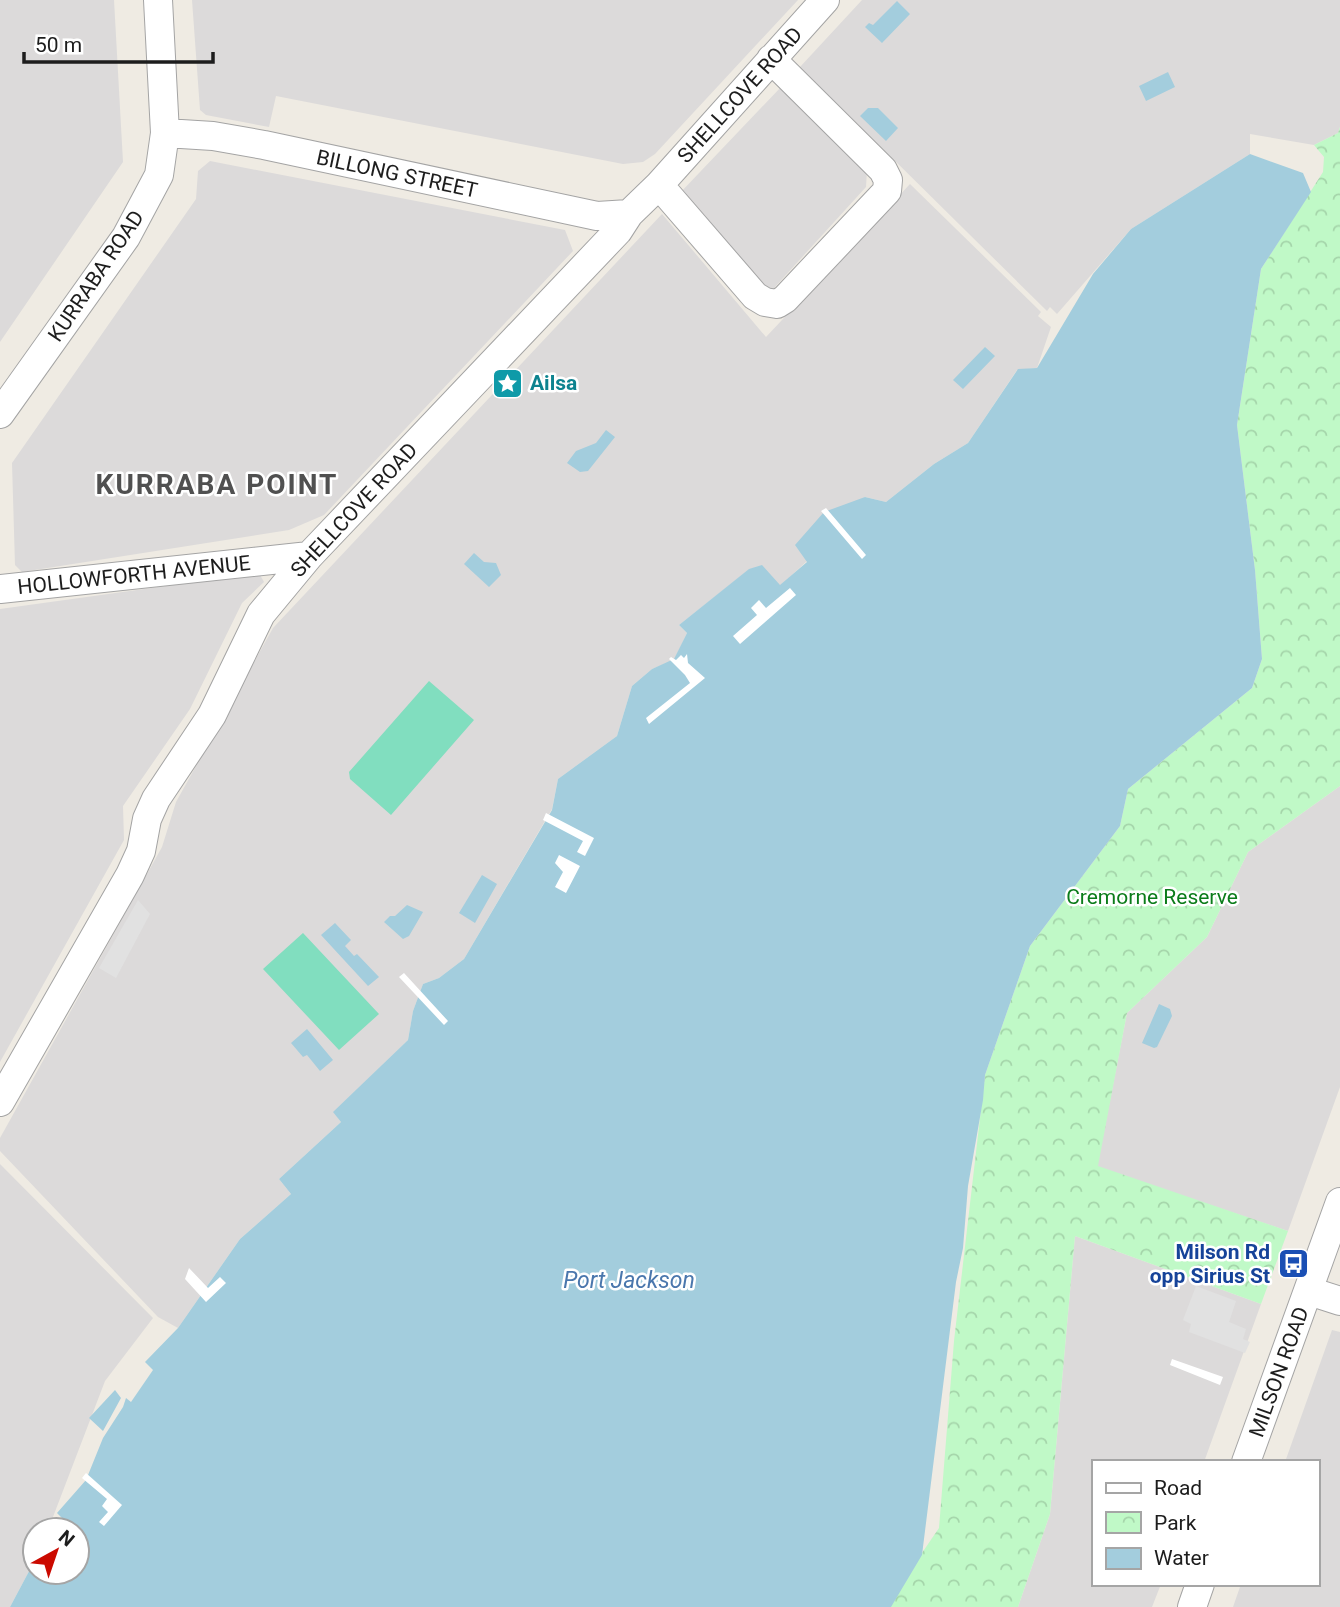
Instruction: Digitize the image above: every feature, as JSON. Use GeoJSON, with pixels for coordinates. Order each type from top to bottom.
{"type":"FeatureCollection","features":[{"type":"Feature","properties":{"kind":"street","name":"KURRABA ROAD"},"geometry":{"type":"LineString","coordinates":[[0,414],[126,237],[159,176],[164,133],[158,0]]}},
{"type":"Feature","properties":{"kind":"street","name":"SHELLCOVE ROAD"},"geometry":{"type":"LineString","coordinates":[[0,1102],[130,875],[141,851],[147,819],[156,799],[212,715],[261,614],[309,556],[618,231],[629,214],[659,185],[825,0]]}},
{"type":"Feature","properties":{"kind":"street"},"geometry":{"type":"LineString","coordinates":[[659,185],[755,296],[765,302],[777,304],[785,299],[887,191],[888,180],[883,170],[771,59]]}},
{"type":"Feature","properties":{"kind":"street","name":"BILLONG STREET"},"geometry":{"type":"LineString","coordinates":[[164,133],[212,136],[264,145],[597,216],[629,214]]}},
{"type":"Feature","properties":{"kind":"street","name":"HOLLOWFORTH AVENUE"},"geometry":{"type":"LineString","coordinates":[[0,589],[309,556]]}},
{"type":"Feature","properties":{"kind":"street","name":"MILSON ROAD"},"geometry":{"type":"LineString","coordinates":[[1247,1460],[1340,1202]]}},
{"type":"Feature","properties":{"kind":"street"},"geometry":{"type":"LineString","coordinates":[[1309,1291],[1340,1301]]}},
{"type":"Feature","properties":{"kind":"street"},"geometry":{"type":"LineString","coordinates":[[1192,1607],[1199,1586]]}},
{"type":"Feature","properties":{"kind":"shaded area"},"geometry":{"type":"Polygon","coordinates":[[[0,0],[114,0],[123,162],[0,342],[0,0]]]}},
{"type":"Feature","properties":{"kind":"shaded area"},"geometry":{"type":"Polygon","coordinates":[[[192,0],[798,0],[655,154],[643,162],[623,164],[276,96],[269,127],[206,115],[200,110],[192,0]]]}},
{"type":"Feature","properties":{"kind":"shaded area"},"geometry":{"type":"Polygon","coordinates":[[[862,0],[1340,0],[1340,127],[1338,133],[1314,145],[1250,134],[1250,154],[1131,229],[1057,314],[1050,307],[1047,311],[800,67],[862,0]]]}},
{"type":"Feature","properties":{"kind":"shaded area"},"geometry":{"type":"Polygon","coordinates":[[[781,87],[867,170],[866,187],[774,288],[760,287],[680,193],[781,87]]]}},
{"type":"Feature","properties":{"kind":"shaded area"},"geometry":{"type":"Polygon","coordinates":[[[210,161],[565,230],[573,251],[324,515],[289,530],[22,572],[15,565],[12,463],[196,199],[198,171],[210,161]]]}},
{"type":"Feature","properties":{"kind":"shaded area"},"geometry":{"type":"Polygon","coordinates":[[[910,184],[1041,312],[1038,316],[1051,327],[1037,368],[1017,370],[968,443],[934,464],[886,502],[865,497],[807,561],[780,586],[750,569],[679,625],[687,633],[674,660],[652,669],[632,686],[617,736],[558,779],[552,809],[464,959],[439,978],[423,984],[413,1011],[408,1040],[334,1112],[341,1122],[279,1179],[291,1194],[240,1239],[178,1328],[158,1317],[0,1151],[0,1138],[162,847],[176,802],[273,628],[662,214],[766,337],[910,184]]]}},
{"type":"Feature","properties":{"kind":"shaded area"},"geometry":{"type":"Polygon","coordinates":[[[259,573],[264,582],[242,603],[190,709],[123,806],[124,840],[0,1062],[0,609],[259,573]]]}},
{"type":"Feature","properties":{"kind":"shaded area"},"geometry":{"type":"Polygon","coordinates":[[[1340,786],[1340,1087],[1288,1231],[1097,1167],[1127,1013],[1207,937],[1248,852],[1340,786]]]}},
{"type":"Feature","properties":{"kind":"shaded area"},"geometry":{"type":"Polygon","coordinates":[[[138,900],[150,914],[116,978],[99,968],[138,900]]]}},
{"type":"Feature","properties":{"kind":"shaded area"},"geometry":{"type":"Polygon","coordinates":[[[0,1164],[153,1318],[105,1381],[53,1516],[21,1516],[21,1586],[10,1607],[0,1607],[0,1164]]]}},
{"type":"Feature","properties":{"kind":"shaded area"},"geometry":{"type":"Polygon","coordinates":[[[1075,1236],[1261,1304],[1205,1460],[1092,1460],[1092,1586],[1160,1586],[1152,1607],[1018,1607],[1050,1514],[1075,1236]]]}},
{"type":"Feature","properties":{"kind":"shaded area"},"geometry":{"type":"Polygon","coordinates":[[[1196,1286],[1236,1301],[1229,1322],[1246,1329],[1243,1339],[1250,1342],[1245,1353],[1189,1332],[1191,1324],[1183,1320],[1196,1286]]]}},
{"type":"Feature","properties":{"kind":"shaded area"},"geometry":{"type":"Polygon","coordinates":[[[1332,1330],[1340,1332],[1340,1607],[1233,1607],[1240,1586],[1319,1586],[1319,1460],[1286,1460],[1332,1330]]]}},
{"type":"Feature","properties":{"kind":"green space","name":"Cremorne Reserve"},"geometry":{"type":"Polygon","coordinates":[[[1340,127],[1340,786],[1248,852],[1207,937],[1127,1013],[1098,1166],[1288,1231],[1261,1304],[1075,1236],[1050,1514],[1018,1607],[885,1607],[939,1528],[954,1341],[985,1075],[1030,946],[1120,826],[1128,789],[1252,688],[1262,659],[1255,570],[1237,425],[1261,269],[1323,172],[1324,157],[1314,145],[1338,133],[1340,127]]]}},
{"type":"Feature","properties":{"kind":"green space"},"geometry":{"type":"Polygon","coordinates":[[[429,681],[474,720],[391,815],[350,779],[349,772],[429,681]]]}},
{"type":"Feature","properties":{"kind":"green space"},"geometry":{"type":"Polygon","coordinates":[[[303,933],[379,1014],[339,1050],[263,969],[303,933]]]}},
{"type":"Feature","properties":{"kind":"water"},"geometry":{"type":"Polygon","coordinates":[[[897,1],[910,14],[882,43],[865,27],[869,23],[873,25],[897,1]]]}},
{"type":"Feature","properties":{"kind":"water"},"geometry":{"type":"Polygon","coordinates":[[[1168,72],[1175,87],[1146,101],[1139,86],[1168,72]]]}},
{"type":"Feature","properties":{"kind":"water"},"geometry":{"type":"Polygon","coordinates":[[[868,108],[878,108],[898,128],[886,141],[860,116],[868,108]]]}},
{"type":"Feature","properties":{"kind":"water","name":"Port Jackson"},"geometry":{"type":"Polygon","coordinates":[[[1250,154],[1303,173],[1311,192],[1261,269],[1237,425],[1255,570],[1262,659],[1252,688],[1128,789],[1120,826],[1030,946],[985,1075],[968,1186],[963,1248],[956,1282],[922,1555],[891,1607],[10,1607],[21,1586],[91,1586],[91,1516],[60,1516],[57,1513],[86,1480],[103,1438],[126,1398],[131,1402],[153,1370],[145,1362],[178,1328],[240,1239],[291,1194],[279,1179],[341,1122],[333,1112],[408,1040],[413,1011],[423,984],[439,978],[464,959],[552,810],[558,779],[617,736],[632,686],[652,669],[674,659],[687,633],[679,625],[749,569],[762,565],[780,585],[807,562],[795,545],[824,512],[865,497],[886,502],[934,464],[968,443],[1018,369],[1037,368],[1093,274],[1131,229],[1250,154]]]}},
{"type":"Feature","properties":{"kind":"water"},"geometry":{"type":"Polygon","coordinates":[[[985,347],[995,356],[963,389],[953,380],[985,347]]]}},
{"type":"Feature","properties":{"kind":"water"},"geometry":{"type":"Polygon","coordinates":[[[606,430],[615,437],[588,471],[580,472],[567,463],[576,451],[596,443],[606,430]]]}},
{"type":"Feature","properties":{"kind":"water"},"geometry":{"type":"Polygon","coordinates":[[[474,553],[484,562],[496,563],[501,575],[489,587],[464,564],[474,553]]]}},
{"type":"Feature","properties":{"kind":"water"},"geometry":{"type":"Polygon","coordinates":[[[482,875],[497,884],[475,923],[459,913],[482,875]]]}},
{"type":"Feature","properties":{"kind":"water"},"geometry":{"type":"Polygon","coordinates":[[[407,905],[423,912],[409,936],[403,939],[384,922],[407,905]]]}},
{"type":"Feature","properties":{"kind":"water"},"geometry":{"type":"Polygon","coordinates":[[[335,923],[351,940],[345,946],[354,956],[357,954],[379,977],[368,986],[321,935],[335,923]]]}},
{"type":"Feature","properties":{"kind":"water"},"geometry":{"type":"Polygon","coordinates":[[[1159,1004],[1170,1009],[1172,1016],[1157,1047],[1154,1048],[1142,1043],[1159,1004]]]}},
{"type":"Feature","properties":{"kind":"water"},"geometry":{"type":"Polygon","coordinates":[[[307,1029],[333,1060],[320,1071],[307,1055],[303,1057],[291,1043],[307,1029]]]}},
{"type":"Feature","properties":{"kind":"water"},"geometry":{"type":"Polygon","coordinates":[[[115,1390],[121,1398],[103,1431],[89,1418],[115,1390]]]}},
{"type":"Feature","properties":{"kind":"pier"},"geometry":{"type":"Polygon","coordinates":[[[826,508],[866,555],[862,559],[821,511],[826,508]]]}},
{"type":"Feature","properties":{"kind":"pier"},"geometry":{"type":"Polygon","coordinates":[[[790,588],[796,595],[740,644],[733,636],[757,615],[751,608],[759,600],[766,608],[790,588]]]}},
{"type":"Feature","properties":{"kind":"pier"},"geometry":{"type":"Polygon","coordinates":[[[687,654],[688,663],[705,678],[649,724],[646,718],[690,683],[669,659],[671,657],[676,660],[681,655],[684,658],[687,654]]]}},
{"type":"Feature","properties":{"kind":"pier"},"geometry":{"type":"Polygon","coordinates":[[[546,813],[594,838],[585,856],[577,852],[583,841],[543,820],[546,813]]]}},
{"type":"Feature","properties":{"kind":"pier"},"geometry":{"type":"Polygon","coordinates":[[[559,855],[580,866],[566,893],[555,887],[563,872],[555,863],[559,855]]]}},
{"type":"Feature","properties":{"kind":"pier"},"geometry":{"type":"Polygon","coordinates":[[[404,973],[448,1021],[444,1025],[399,977],[404,973]]]}},
{"type":"Feature","properties":{"kind":"pier"},"geometry":{"type":"Polygon","coordinates":[[[189,1268],[208,1288],[220,1277],[226,1283],[206,1302],[185,1279],[189,1268]]]}},
{"type":"Feature","properties":{"kind":"pier"},"geometry":{"type":"Polygon","coordinates":[[[1172,1359],[1223,1377],[1220,1385],[1170,1365],[1172,1359]]]}},
{"type":"Feature","properties":{"kind":"pier"},"geometry":{"type":"Polygon","coordinates":[[[86,1473],[122,1505],[104,1526],[99,1522],[108,1512],[102,1506],[107,1499],[82,1478],[86,1473]]]}},
{"type":"Feature","properties":{"kind":"place","name":"Ailsa"},"geometry":{"type":"Point","coordinates":[507,383]}},
{"type":"Feature","properties":{"kind":"place","name":"Milson Rd opp Sirius St"},"geometry":{"type":"Point","coordinates":[1293,1264]}},
{"type":"Feature","properties":{"kind":"district","name":"KURRABA POINT"},"geometry":{"type":"Point","coordinates":[217,484]}}]}
